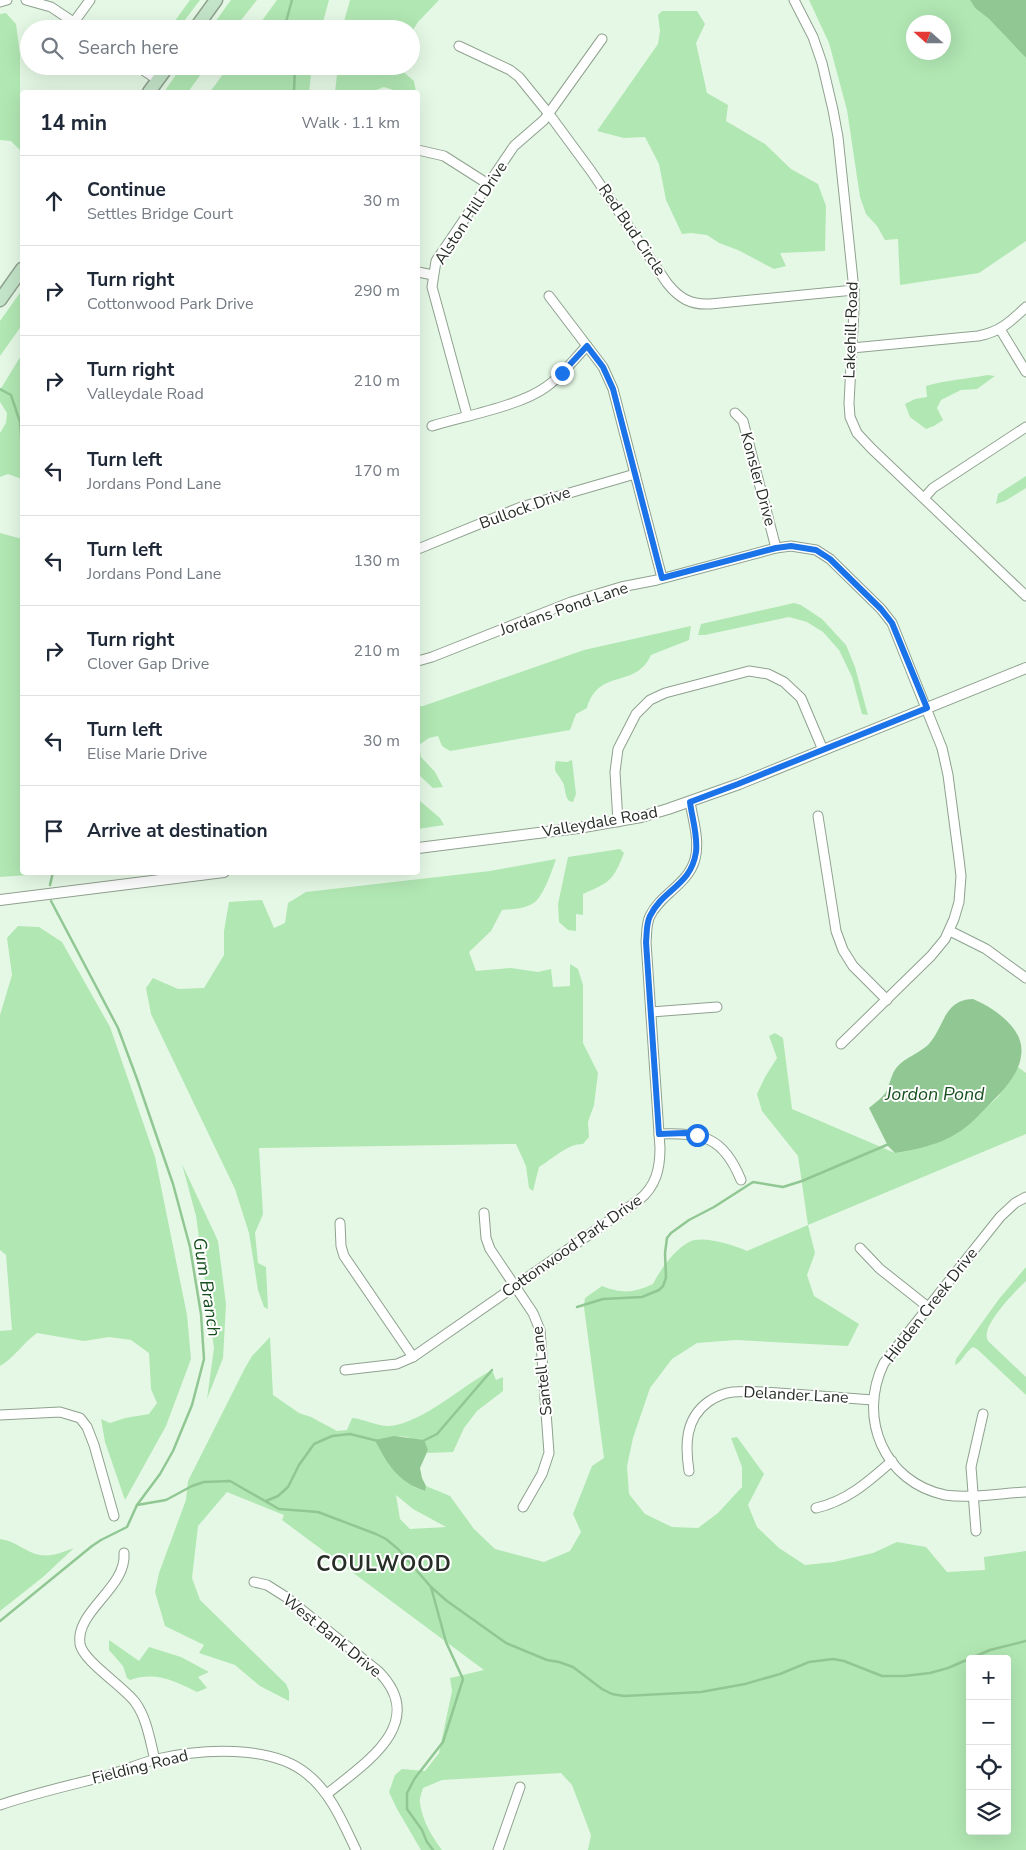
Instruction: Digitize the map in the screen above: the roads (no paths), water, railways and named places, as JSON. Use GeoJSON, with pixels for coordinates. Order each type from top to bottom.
{"type":"FeatureCollection","features":[{"type":"Feature","properties":{"kind":"main road"},"geometry":{"type":"LineString","coordinates":[[202,20],[216,0]]}},
{"type":"Feature","properties":{"kind":"main road"},"geometry":{"type":"LineString","coordinates":[[150,90],[162,75]]}},
{"type":"Feature","properties":{"kind":"main road"},"geometry":{"type":"LineString","coordinates":[[0,300],[5,284],[20,271]]}},
{"type":"Feature","properties":{"kind":"street"},"geometry":{"type":"LineString","coordinates":[[0,2],[7,0]]}},
{"type":"Feature","properties":{"kind":"street"},"geometry":{"type":"LineString","coordinates":[[26,0],[51,7],[71,20]]}},
{"type":"Feature","properties":{"kind":"street"},"geometry":{"type":"LineString","coordinates":[[75,20],[90,0]]}},
{"type":"Feature","properties":{"kind":"street","name":"Lakehill Road"},"geometry":{"type":"LineString","coordinates":[[794,0],[813,37],[822,63],[838,137],[854,290],[849,404],[852,424],[857,433],[871,448],[1026,596]]}},
{"type":"Feature","properties":{"kind":"street","name":"Alston Hill Drive"},"geometry":{"type":"LineString","coordinates":[[467,415],[434,299],[432,287],[436,261],[514,146],[549,114],[602,40]]}},
{"type":"Feature","properties":{"kind":"street","name":"Red Bud Circle"},"geometry":{"type":"LineString","coordinates":[[459,46],[510,70],[519,77],[591,171],[667,283],[679,296],[691,303],[710,304],[854,290]]}},
{"type":"Feature","properties":{"kind":"street"},"geometry":{"type":"LineString","coordinates":[[150,75],[158,80]]}},
{"type":"Feature","properties":{"kind":"street"},"geometry":{"type":"LineString","coordinates":[[420,150],[444,156],[488,184]]}},
{"type":"Feature","properties":{"kind":"street"},"geometry":{"type":"LineString","coordinates":[[420,273],[433,276]]}},
{"type":"Feature","properties":{"kind":"street"},"geometry":{"type":"LineString","coordinates":[[548,296],[603,367],[613,389],[662,578]]}},
{"type":"Feature","properties":{"kind":"street"},"geometry":{"type":"LineString","coordinates":[[852,348],[993,333],[1026,307]]}},
{"type":"Feature","properties":{"kind":"street"},"geometry":{"type":"LineString","coordinates":[[1000,329],[1026,372]]}},
{"type":"Feature","properties":{"kind":"street"},"geometry":{"type":"LineString","coordinates":[[432,426],[527,398],[546,388],[587,346]]}},
{"type":"Feature","properties":{"kind":"street","name":"Konsler Drive"},"geometry":{"type":"LineString","coordinates":[[735,413],[742,421],[776,548]]}},
{"type":"Feature","properties":{"kind":"street"},"geometry":{"type":"LineString","coordinates":[[924,498],[933,488],[1026,427]]}},
{"type":"Feature","properties":{"kind":"street","name":"Bullock Drive"},"geometry":{"type":"LineString","coordinates":[[420,548],[521,508],[635,474]]}},
{"type":"Feature","properties":{"kind":"street","name":"Jordans Pond Lane"},"geometry":{"type":"LineString","coordinates":[[420,660],[571,602],[621,587],[776,548],[791,546],[816,550],[830,559],[881,609],[892,623],[927,708],[945,762],[959,859],[960,887],[959,902],[950,931],[931,956],[842,1044]]}},
{"type":"Feature","properties":{"kind":"street","name":"Valleydale Road"},"geometry":{"type":"LineString","coordinates":[[420,848],[578,828],[642,817],[738,784],[1026,668]]}},
{"type":"Feature","properties":{"kind":"street"},"geometry":{"type":"LineString","coordinates":[[618,822],[615,772],[618,749],[636,714],[650,700],[665,693],[749,671],[768,674],[784,682],[800,698],[823,750]]}},
{"type":"Feature","properties":{"kind":"street","name":"Cottonwood Park Drive"},"geometry":{"type":"LineString","coordinates":[[345,1370],[397,1364],[413,1356],[639,1200],[648,1192],[653,1184],[659,1170],[659,1134],[646,942],[647,926],[654,909],[681,884],[692,868],[697,849],[690,802]]}},
{"type":"Feature","properties":{"kind":"street"},"geometry":{"type":"LineString","coordinates":[[818,816],[836,932],[843,950],[853,966],[887,1000]]}},
{"type":"Feature","properties":{"kind":"street"},"geometry":{"type":"LineString","coordinates":[[0,900],[200,875]]}},
{"type":"Feature","properties":{"kind":"street"},"geometry":{"type":"LineString","coordinates":[[950,931],[986,949],[1026,978]]}},
{"type":"Feature","properties":{"kind":"street"},"geometry":{"type":"LineString","coordinates":[[651,1012],[716,1007]]}},
{"type":"Feature","properties":{"kind":"street"},"geometry":{"type":"LineString","coordinates":[[659,1134],[685,1133],[708,1139],[716,1144],[732,1162],[741,1180]]}},
{"type":"Feature","properties":{"kind":"street","name":"Hidden Creek Drive"},"geometry":{"type":"LineString","coordinates":[[1026,1197],[1015,1203],[1000,1217],[884,1363],[876,1382],[873,1400],[875,1429],[880,1442],[892,1461],[906,1477],[917,1484],[931,1491],[957,1496],[1026,1492]]}},
{"type":"Feature","properties":{"kind":"street","name":"Santell Lane"},"geometry":{"type":"LineString","coordinates":[[484,1213],[487,1242],[538,1323],[549,1443],[546,1464],[523,1507]]}},
{"type":"Feature","properties":{"kind":"street"},"geometry":{"type":"LineString","coordinates":[[340,1223],[341,1246],[344,1256],[413,1356]]}},
{"type":"Feature","properties":{"kind":"street"},"geometry":{"type":"LineString","coordinates":[[860,1248],[880,1269],[928,1307]]}},
{"type":"Feature","properties":{"kind":"street","name":"Delander Lane"},"geometry":{"type":"LineString","coordinates":[[689,1471],[687,1437],[690,1426],[703,1406],[721,1395],[731,1392],[759,1392],[873,1400]]}},
{"type":"Feature","properties":{"kind":"street"},"geometry":{"type":"LineString","coordinates":[[0,1414],[60,1412],[80,1418],[87,1427],[94,1445],[114,1516]]}},
{"type":"Feature","properties":{"kind":"street"},"geometry":{"type":"LineString","coordinates":[[976,1531],[971,1467],[983,1414]]}},
{"type":"Feature","properties":{"kind":"street"},"geometry":{"type":"LineString","coordinates":[[816,1508],[843,1499],[892,1461]]}},
{"type":"Feature","properties":{"kind":"street"},"geometry":{"type":"LineString","coordinates":[[124,1553],[124,1560],[118,1577],[86,1620],[80,1644],[91,1660],[135,1702],[147,1730],[155,1760]]}},
{"type":"Feature","properties":{"kind":"street","name":"West Bank Drive"},"geometry":{"type":"LineString","coordinates":[[254,1582],[275,1590],[286,1597],[378,1672],[391,1686],[395,1695],[396,1716],[384,1746],[327,1794]]}},
{"type":"Feature","properties":{"kind":"street","name":"Fielding Road"},"geometry":{"type":"LineString","coordinates":[[0,1804],[155,1760],[199,1752],[272,1756],[289,1761],[299,1767],[327,1794],[356,1850]]}},
{"type":"Feature","properties":{"kind":"street"},"geometry":{"type":"LineString","coordinates":[[498,1850],[520,1787]]}},
{"type":"Feature","properties":{"kind":"water"},"geometry":{"type":"Polygon","coordinates":[[[970,0],[1026,0],[1026,58],[989,19],[975,8],[970,0]]]}},
{"type":"Feature","properties":{"kind":"water","name":"Jordon Pond"},"geometry":{"type":"Polygon","coordinates":[[[973,999],[999,1014],[1014,1028],[1021,1046],[1020,1063],[1017,1070],[998,1095],[973,1121],[960,1131],[934,1144],[895,1153],[888,1146],[869,1108],[886,1092],[897,1067],[928,1045],[934,1038],[950,1009],[956,1004],[973,999]]]}},
{"type":"Feature","properties":{"kind":"water"},"geometry":{"type":"Polygon","coordinates":[[[394,1436],[424,1440],[428,1450],[420,1468],[426,1486],[425,1491],[407,1483],[394,1471],[375,1440],[394,1436]]]}},
{"type":"Feature","properties":{"kind":"waterway","name":"Gum Branch"},"geometry":{"type":"LineString","coordinates":[[286,20],[292,0]]}},
{"type":"Feature","properties":{"kind":"waterway","name":"Gum Branch"},"geometry":{"type":"LineString","coordinates":[[294,90],[295,75]]}},
{"type":"Feature","properties":{"kind":"waterway"},"geometry":{"type":"LineString","coordinates":[[0,389],[11,395],[20,422]]}},
{"type":"Feature","properties":{"kind":"waterway","name":"Gum Branch"},"geometry":{"type":"LineString","coordinates":[[50,885],[52,875]]}},
{"type":"Feature","properties":{"kind":"waterway","name":"Gum Branch"},"geometry":{"type":"LineString","coordinates":[[0,1621],[92,1546],[127,1527],[137,1505],[160,1474],[173,1451],[192,1405],[204,1359],[201,1314],[190,1247],[173,1184],[118,1028],[51,901]]}},
{"type":"Feature","properties":{"kind":"waterway"},"geometry":{"type":"LineString","coordinates":[[577,1307],[603,1299],[642,1297],[659,1290],[666,1278],[665,1253],[667,1238],[671,1233],[689,1220],[714,1207],[753,1182],[783,1187],[802,1181],[889,1144]]}},
{"type":"Feature","properties":{"kind":"waterway"},"geometry":{"type":"LineString","coordinates":[[423,1441],[437,1434],[492,1370]]}},
{"type":"Feature","properties":{"kind":"waterway"},"geometry":{"type":"LineString","coordinates":[[266,1501],[278,1496],[288,1487],[299,1465],[314,1444],[332,1436],[350,1434],[378,1441]]}},
{"type":"Feature","properties":{"kind":"waterway"},"geometry":{"type":"LineString","coordinates":[[137,1505],[166,1500],[192,1486],[204,1482],[230,1481],[279,1509],[318,1512],[376,1534],[386,1539],[398,1549],[431,1587],[447,1601],[506,1643],[547,1660],[573,1667],[602,1689],[612,1694],[624,1696],[701,1692],[745,1684],[780,1674],[809,1662],[833,1659],[844,1661],[882,1676],[930,1673],[948,1668],[990,1650],[1026,1641]]}},
{"type":"Feature","properties":{"kind":"waterway"},"geometry":{"type":"LineString","coordinates":[[431,1587],[446,1642],[463,1679],[443,1742],[415,1778],[407,1793],[407,1809],[433,1850]]}},
{"type":"Feature","properties":{"kind":"district","name":"COULWOOD"},"geometry":{"type":"Point","coordinates":[384,1564]}}]}
